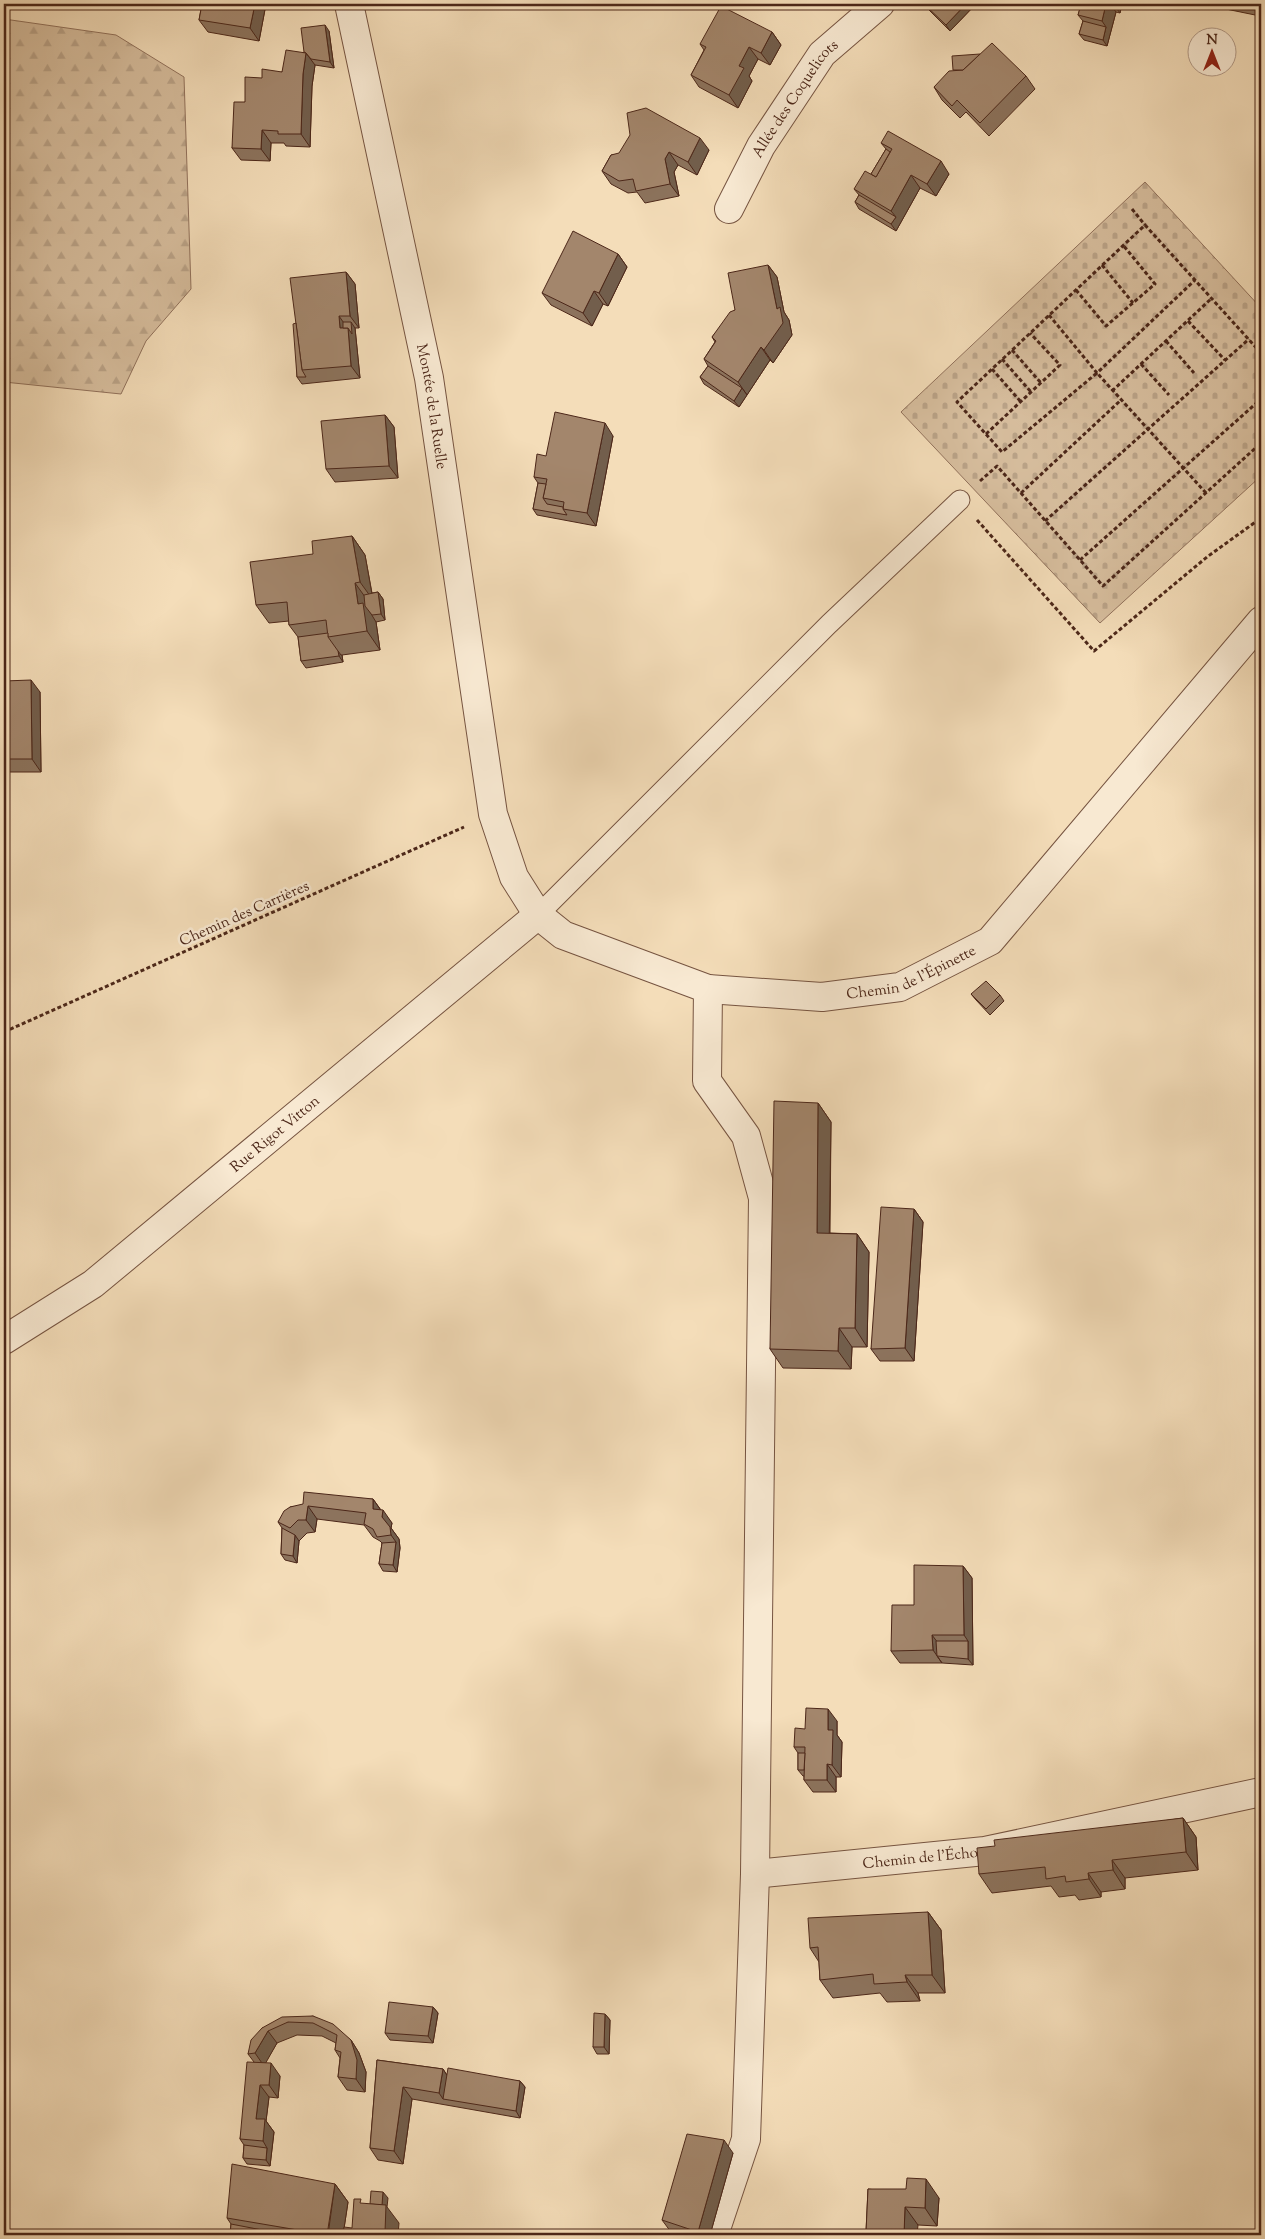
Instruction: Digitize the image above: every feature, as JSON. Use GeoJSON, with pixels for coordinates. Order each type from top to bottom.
{"type":"FeatureCollection","features":[{"type":"Feature","properties":{"kind":"street","name":"Montée de la Ruelle"},"geometry":{"type":"LineString","coordinates":[[349,4],[430,378],[493,814]]}},
{"type":"Feature","properties":{"kind":"street","name":"Allée des Coquelicots"},"geometry":{"type":"LineString","coordinates":[[729,209],[760,146],[822,54],[880,4]]}},
{"type":"Feature","properties":{"kind":"street","name":"Chemin de l'Épinette"},"geometry":{"type":"LineString","coordinates":[[493,814],[514,876],[538,915],[563,935],[708,988],[822,997],[900,987],[990,941],[1261,621]]}},
{"type":"Feature","properties":{"kind":"street","name":"Rue Rigot Vitton"},"geometry":{"type":"LineString","coordinates":[[4,1340],[93,1284],[538,915]]}},
{"type":"Feature","properties":{"kind":"street"},"geometry":{"type":"LineString","coordinates":[[708,988],[707,1081],[746,1136],[763,1198],[755,1874],[746,2139],[714,2235]]}},
{"type":"Feature","properties":{"kind":"street","name":"Chemin de l'Écho"},"geometry":{"type":"LineString","coordinates":[[755,1874],[985,1851],[1261,1792]]}},
{"type":"Feature","properties":{"kind":"lane"},"geometry":{"type":"LineString","coordinates":[[538,915],[829,624],[960,500]]}},
{"type":"Feature","properties":{"kind":"path"},"geometry":{"type":"LineString","coordinates":[[1132,209],[1261,353]]}},
{"type":"Feature","properties":{"kind":"path"},"geometry":{"type":"LineString","coordinates":[[1145,225],[958,402],[1002,452],[1096,373],[1195,280]]}},
{"type":"Feature","properties":{"kind":"path"},"geometry":{"type":"LineString","coordinates":[[1076,290],[1106,326],[1155,284],[1123,245]]}},
{"type":"Feature","properties":{"kind":"path"},"geometry":{"type":"LineString","coordinates":[[1102,265],[1133,303]]}},
{"type":"Feature","properties":{"kind":"path"},"geometry":{"type":"LineString","coordinates":[[1112,391],[1212,298]]}},
{"type":"Feature","properties":{"kind":"path"},"geometry":{"type":"LineString","coordinates":[[1049,315],[1096,373],[1206,493]]}},
{"type":"Feature","properties":{"kind":"path"},"geometry":{"type":"LineString","coordinates":[[1188,321],[1225,360]]}},
{"type":"Feature","properties":{"kind":"path"},"geometry":{"type":"LineString","coordinates":[[986,434],[1060,365],[1030,333]]}},
{"type":"Feature","properties":{"kind":"path"},"geometry":{"type":"LineString","coordinates":[[1045,521],[1249,339]]}},
{"type":"Feature","properties":{"kind":"path"},"geometry":{"type":"LineString","coordinates":[[1166,341],[1194,372]]}},
{"type":"Feature","properties":{"kind":"path"},"geometry":{"type":"LineString","coordinates":[[1012,350],[1041,383]]}},
{"type":"Feature","properties":{"kind":"path"},"geometry":{"type":"LineString","coordinates":[[1002,359],[1031,392]]}},
{"type":"Feature","properties":{"kind":"path"},"geometry":{"type":"LineString","coordinates":[[1140,364],[1169,395]]}},
{"type":"Feature","properties":{"kind":"path"},"geometry":{"type":"LineString","coordinates":[[992,369],[1021,402]]}},
{"type":"Feature","properties":{"kind":"path"},"geometry":{"type":"LineString","coordinates":[[1080,560],[1261,399]]}},
{"type":"Feature","properties":{"kind":"path"},"geometry":{"type":"LineString","coordinates":[[1021,493],[1121,400]]}},
{"type":"Feature","properties":{"kind":"path"},"geometry":{"type":"LineString","coordinates":[[1261,443],[1104,586],[997,466],[960,500],[1094,651],[1207,557],[1261,518]]}},
{"type":"Feature","properties":{"kind":"path","name":"Chemin des Carrières"},"geometry":{"type":"LineString","coordinates":[[4,1032],[493,814]]}},
{"type":"Feature","properties":{"kind":"green space"},"geometry":{"type":"Polygon","coordinates":[[[4,19],[116,35],[184,77],[191,289],[146,341],[121,394],[4,382],[4,19]]]}},
{"type":"Feature","properties":{"kind":"green space"},"geometry":{"type":"Polygon","coordinates":[[[1145,182],[1261,308],[1261,476],[1100,623],[901,412],[1145,182]]]}},
{"type":"Feature","properties":{"kind":"building"},"geometry":{"type":"Polygon","coordinates":[[[202,4],[255,4],[250,28],[199,20],[202,4]]]}},
{"type":"Feature","properties":{"kind":"building"},"geometry":{"type":"Polygon","coordinates":[[[924,4],[966,4],[946,25],[924,4]]]}},
{"type":"Feature","properties":{"kind":"building"},"geometry":{"type":"Polygon","coordinates":[[[1081,4],[1106,4],[1102,21],[1078,15],[1081,4]]]}},
{"type":"Feature","properties":{"kind":"building"},"geometry":{"type":"Polygon","coordinates":[[[1228,4],[1257,4],[1256,9],[1228,4]]]}},
{"type":"Feature","properties":{"kind":"building"},"geometry":{"type":"Polygon","coordinates":[[[721,6],[772,32],[761,53],[749,47],[739,66],[744,68],[729,95],[691,75],[706,47],[700,44],[721,6]]]}},
{"type":"Feature","properties":{"kind":"building"},"geometry":{"type":"Polygon","coordinates":[[[1083,21],[1106,27],[1103,40],[1079,34],[1083,21]]]}},
{"type":"Feature","properties":{"kind":"building"},"geometry":{"type":"Polygon","coordinates":[[[325,25],[330,62],[311,59],[304,52],[301,28],[325,25]]]}},
{"type":"Feature","properties":{"kind":"building"},"geometry":{"type":"Polygon","coordinates":[[[992,43],[1026,76],[980,123],[957,100],[952,106],[934,87],[949,71],[963,70],[992,43]]]}},
{"type":"Feature","properties":{"kind":"building"},"geometry":{"type":"Polygon","coordinates":[[[286,50],[306,53],[303,74],[301,134],[278,134],[278,131],[262,130],[261,149],[232,148],[234,102],[245,102],[245,77],[262,78],[262,69],[282,72],[286,50]]]}},
{"type":"Feature","properties":{"kind":"building"},"geometry":{"type":"Polygon","coordinates":[[[980,54],[963,70],[953,70],[952,56],[980,54]]]}},
{"type":"Feature","properties":{"kind":"building"},"geometry":{"type":"Polygon","coordinates":[[[646,108],[700,138],[688,162],[669,152],[665,159],[670,184],[636,191],[633,179],[619,181],[602,171],[611,155],[619,153],[630,135],[627,113],[646,108]]]}},
{"type":"Feature","properties":{"kind":"building"},"geometry":{"type":"Polygon","coordinates":[[[888,131],[941,161],[927,184],[911,175],[891,211],[854,189],[865,171],[876,177],[892,149],[881,143],[888,131]]]}},
{"type":"Feature","properties":{"kind":"building"},"geometry":{"type":"Polygon","coordinates":[[[886,149],[890,152],[876,177],[871,174],[886,149]]]}},
{"type":"Feature","properties":{"kind":"building"},"geometry":{"type":"Polygon","coordinates":[[[859,195],[896,217],[891,224],[855,202],[859,195]]]}},
{"type":"Feature","properties":{"kind":"building"},"geometry":{"type":"Polygon","coordinates":[[[573,231],[618,254],[599,293],[594,291],[583,313],[542,293],[573,231]]]}},
{"type":"Feature","properties":{"kind":"building"},"geometry":{"type":"Polygon","coordinates":[[[768,265],[777,309],[780,307],[783,323],[764,350],[761,347],[738,382],[704,359],[716,341],[712,337],[730,312],[735,310],[728,273],[768,265]]]}},
{"type":"Feature","properties":{"kind":"building"},"geometry":{"type":"Polygon","coordinates":[[[346,272],[350,316],[339,316],[340,328],[348,328],[351,366],[302,370],[290,278],[346,272]]]}},
{"type":"Feature","properties":{"kind":"building"},"geometry":{"type":"Polygon","coordinates":[[[343,322],[351,322],[352,334],[348,328],[343,328],[343,322]]]}},
{"type":"Feature","properties":{"kind":"building"},"geometry":{"type":"Polygon","coordinates":[[[296,323],[302,370],[306,377],[297,377],[293,324],[296,323]]]}},
{"type":"Feature","properties":{"kind":"building"},"geometry":{"type":"Polygon","coordinates":[[[708,366],[742,388],[734,401],[700,377],[708,366]]]}},
{"type":"Feature","properties":{"kind":"building"},"geometry":{"type":"Polygon","coordinates":[[[555,412],[605,423],[587,513],[563,509],[564,502],[543,498],[547,479],[534,477],[537,454],[546,456],[555,412]]]}},
{"type":"Feature","properties":{"kind":"building"},"geometry":{"type":"Polygon","coordinates":[[[385,415],[389,466],[326,469],[321,421],[385,415]]]}},
{"type":"Feature","properties":{"kind":"building"},"geometry":{"type":"Polygon","coordinates":[[[538,483],[546,484],[543,498],[547,504],[563,507],[567,515],[533,509],[538,483]]]}},
{"type":"Feature","properties":{"kind":"building"},"geometry":{"type":"Polygon","coordinates":[[[352,536],[360,582],[355,583],[358,604],[363,603],[367,631],[328,637],[326,620],[289,625],[287,602],[256,605],[250,562],[313,554],[312,541],[352,536]]]}},
{"type":"Feature","properties":{"kind":"building"},"geometry":{"type":"Polygon","coordinates":[[[378,592],[381,614],[372,615],[365,606],[364,595],[378,592]]]}},
{"type":"Feature","properties":{"kind":"building"},"geometry":{"type":"Polygon","coordinates":[[[328,633],[328,637],[338,651],[339,656],[301,661],[298,637],[328,633]]]}},
{"type":"Feature","properties":{"kind":"building"},"geometry":{"type":"Polygon","coordinates":[[[31,680],[32,759],[4,759],[4,681],[31,680]]]}},
{"type":"Feature","properties":{"kind":"building"},"geometry":{"type":"Polygon","coordinates":[[[986,981],[1000,995],[986,1009],[971,994],[986,981]]]}},
{"type":"Feature","properties":{"kind":"building"},"geometry":{"type":"Polygon","coordinates":[[[774,1101],[818,1103],[817,1233],[857,1234],[855,1328],[839,1328],[838,1351],[770,1349],[774,1101]]]}},
{"type":"Feature","properties":{"kind":"building"},"geometry":{"type":"Polygon","coordinates":[[[881,1207],[914,1209],[905,1348],[871,1349],[881,1207]]]}},
{"type":"Feature","properties":{"kind":"building"},"geometry":{"type":"Polygon","coordinates":[[[304,1492],[373,1499],[373,1509],[383,1510],[382,1517],[390,1527],[391,1535],[377,1537],[373,1529],[364,1524],[366,1513],[308,1506],[306,1520],[298,1520],[290,1528],[278,1522],[284,1511],[290,1507],[303,1504],[304,1492]]]}},
{"type":"Feature","properties":{"kind":"building"},"geometry":{"type":"Polygon","coordinates":[[[282,1528],[295,1535],[293,1556],[281,1554],[282,1528]]]}},
{"type":"Feature","properties":{"kind":"building"},"geometry":{"type":"Polygon","coordinates":[[[396,1542],[393,1565],[379,1564],[382,1543],[396,1542]]]}},
{"type":"Feature","properties":{"kind":"building"},"geometry":{"type":"Polygon","coordinates":[[[914,1565],[963,1566],[964,1635],[932,1635],[933,1650],[891,1651],[892,1605],[914,1605],[914,1565]]]}},
{"type":"Feature","properties":{"kind":"building"},"geometry":{"type":"Polygon","coordinates":[[[936,1641],[968,1641],[968,1659],[937,1656],[936,1641]]]}},
{"type":"Feature","properties":{"kind":"building"},"geometry":{"type":"Polygon","coordinates":[[[806,1708],[828,1709],[828,1730],[833,1730],[832,1765],[827,1764],[827,1780],[804,1780],[805,1747],[794,1747],[795,1728],[805,1729],[806,1708]]]}},
{"type":"Feature","properties":{"kind":"building"},"geometry":{"type":"Polygon","coordinates":[[[798,1753],[805,1753],[804,1770],[798,1770],[798,1753]]]}},
{"type":"Feature","properties":{"kind":"building"},"geometry":{"type":"Polygon","coordinates":[[[1183,1818],[1186,1852],[1112,1860],[1113,1870],[1088,1873],[1089,1879],[1066,1882],[1065,1876],[1046,1879],[1045,1867],[979,1874],[977,1848],[995,1846],[994,1840],[1183,1818]]]}},
{"type":"Feature","properties":{"kind":"building"},"geometry":{"type":"Polygon","coordinates":[[[928,1912],[932,1975],[905,1975],[907,1982],[874,1984],[873,1974],[820,1980],[818,1947],[810,1948],[808,1918],[928,1912]]]}},
{"type":"Feature","properties":{"kind":"building"},"geometry":{"type":"Polygon","coordinates":[[[389,2002],[433,2007],[428,2036],[385,2033],[389,2002]]]}},
{"type":"Feature","properties":{"kind":"building"},"geometry":{"type":"Polygon","coordinates":[[[594,2013],[605,2014],[604,2047],[593,2047],[594,2013]]]}},
{"type":"Feature","properties":{"kind":"building"},"geometry":{"type":"Polygon","coordinates":[[[313,2016],[333,2024],[351,2040],[357,2060],[356,2079],[338,2077],[341,2052],[335,2050],[337,2035],[313,2023],[288,2022],[268,2031],[255,2053],[248,2054],[251,2040],[262,2028],[282,2017],[313,2016]]]}},
{"type":"Feature","properties":{"kind":"building"},"geometry":{"type":"Polygon","coordinates":[[[377,2060],[443,2069],[439,2093],[403,2087],[394,2151],[370,2148],[377,2060]]]}},
{"type":"Feature","properties":{"kind":"building"},"geometry":{"type":"Polygon","coordinates":[[[247,2062],[271,2063],[269,2085],[260,2085],[256,2119],[265,2119],[263,2141],[240,2139],[247,2062]]]}},
{"type":"Feature","properties":{"kind":"building"},"geometry":{"type":"Polygon","coordinates":[[[448,2068],[520,2081],[516,2111],[443,2099],[448,2068]]]}},
{"type":"Feature","properties":{"kind":"building"},"geometry":{"type":"Polygon","coordinates":[[[687,2134],[724,2140],[698,2232],[662,2220],[687,2134]]]}},
{"type":"Feature","properties":{"kind":"building"},"geometry":{"type":"Polygon","coordinates":[[[244,2145],[267,2148],[266,2160],[243,2158],[244,2145]]]}},
{"type":"Feature","properties":{"kind":"building"},"geometry":{"type":"Polygon","coordinates":[[[232,2164],[335,2184],[327,2235],[227,2218],[232,2164]]]}},
{"type":"Feature","properties":{"kind":"building"},"geometry":{"type":"Polygon","coordinates":[[[907,2178],[926,2179],[925,2208],[905,2207],[904,2235],[830,2235],[830,2233],[866,2232],[868,2189],[906,2189],[907,2178]]]}},
{"type":"Feature","properties":{"kind":"building"},"geometry":{"type":"Polygon","coordinates":[[[371,2191],[383,2192],[382,2205],[370,2204],[371,2191]]]}},
{"type":"Feature","properties":{"kind":"building"},"geometry":{"type":"Polygon","coordinates":[[[354,2199],[361,2199],[360,2203],[386,2205],[385,2232],[412,2235],[343,2235],[344,2227],[352,2228],[354,2199]]]}},
{"type":"Feature","properties":{"kind":"building"},"geometry":{"type":"Polygon","coordinates":[[[231,2224],[288,2235],[230,2235],[231,2224]]]}}]}
